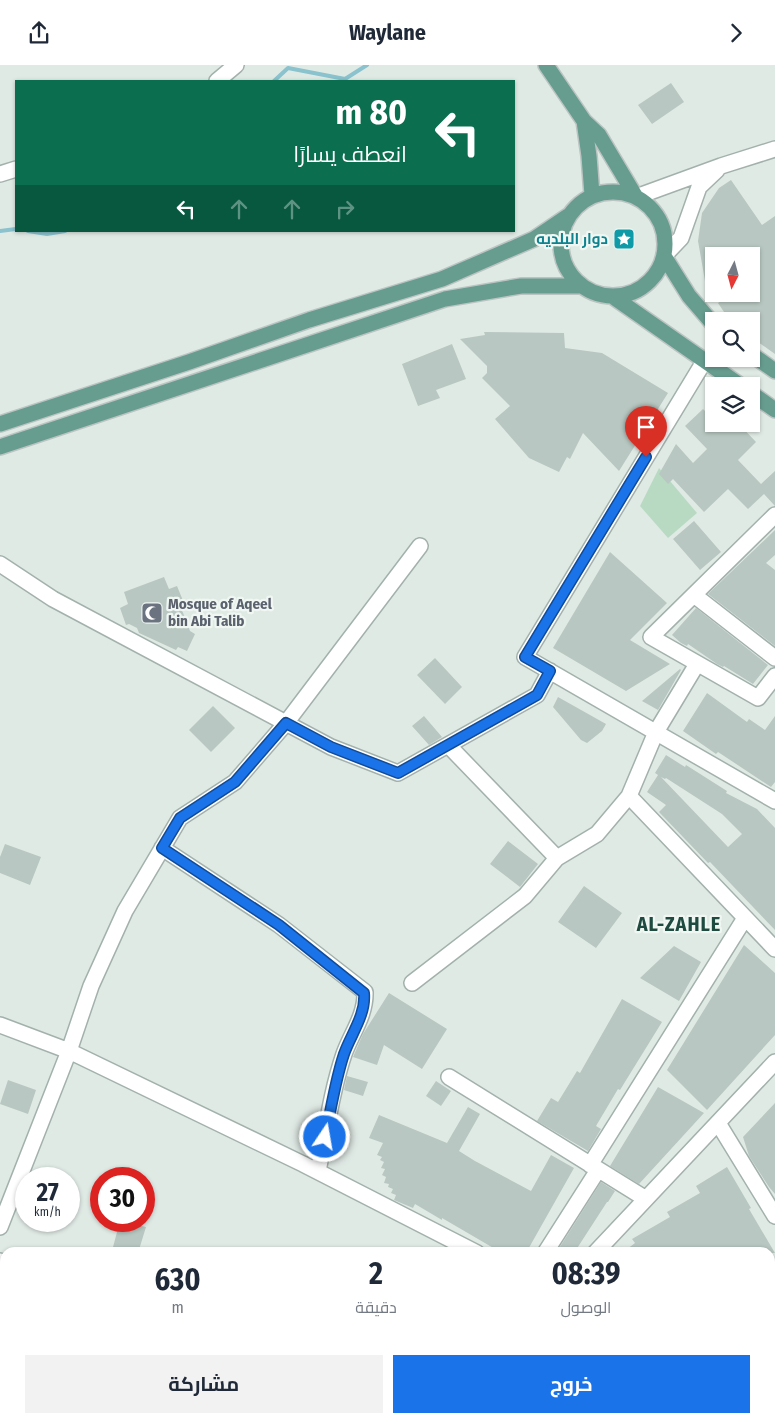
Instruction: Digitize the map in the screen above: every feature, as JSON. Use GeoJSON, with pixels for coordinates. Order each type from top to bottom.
{"type":"FeatureCollection","features":[{"type":"Feature","properties":{"kind":"main road"},"geometry":{"type":"LineString","coordinates":[[546,65],[584,121],[599,135],[636,197]]}},
{"type":"Feature","properties":{"kind":"main road"},"geometry":{"type":"LineString","coordinates":[[584,121],[592,195]]}},
{"type":"Feature","properties":{"kind":"main road"},"geometry":{"type":"LineString","coordinates":[[606,192],[622,192],[636,197],[650,207],[660,221],[665,238],[664,255],[657,272],[645,285],[630,293],[612,296],[596,293],[582,286],[568,272],[561,254],[561,235],[568,217],[578,204],[592,195],[606,192]]}},
{"type":"Feature","properties":{"kind":"main road"},"geometry":{"type":"LineString","coordinates":[[0,425],[309,320],[442,279],[534,239],[568,217]]}},
{"type":"Feature","properties":{"kind":"main road"},"geometry":{"type":"LineString","coordinates":[[664,255],[689,295],[705,314]]}},
{"type":"Feature","properties":{"kind":"main road"},"geometry":{"type":"LineString","coordinates":[[0,447],[445,299],[522,287],[582,286]]}},
{"type":"Feature","properties":{"kind":"main road"},"geometry":{"type":"LineString","coordinates":[[612,296],[705,360]]}},
{"type":"Feature","properties":{"kind":"main road"},"geometry":{"type":"LineString","coordinates":[[760,361],[775,371]]}},
{"type":"Feature","properties":{"kind":"main road"},"geometry":{"type":"LineString","coordinates":[[715,367],[729,377]]}},
{"type":"Feature","properties":{"kind":"main road"},"geometry":{"type":"LineString","coordinates":[[760,399],[775,410]]}},
{"type":"Feature","properties":{"kind":"street"},"geometry":{"type":"LineString","coordinates":[[218,80],[236,65]]}},
{"type":"Feature","properties":{"kind":"street"},"geometry":{"type":"LineString","coordinates":[[636,197],[721,166],[775,149]]}},
{"type":"Feature","properties":{"kind":"street"},"geometry":{"type":"LineString","coordinates":[[664,255],[681,238],[699,187],[721,166]]}},
{"type":"Feature","properties":{"kind":"street"},"geometry":{"type":"LineString","coordinates":[[0,174],[15,169]]}},
{"type":"Feature","properties":{"kind":"street"},"geometry":{"type":"LineString","coordinates":[[705,360],[525,657],[775,801]]}},
{"type":"Feature","properties":{"kind":"street"},"geometry":{"type":"LineString","coordinates":[[775,515],[651,637],[758,699],[775,676]]}},
{"type":"Feature","properties":{"kind":"street"},"geometry":{"type":"LineString","coordinates":[[0,1227],[69,1051],[92,986],[125,911],[180,818],[235,782],[286,723],[420,546]]}},
{"type":"Feature","properties":{"kind":"street"},"geometry":{"type":"LineString","coordinates":[[0,564],[53,599],[331,747],[398,773],[537,695],[550,671]]}},
{"type":"Feature","properties":{"kind":"street"},"geometry":{"type":"LineString","coordinates":[[694,595],[775,657]]}},
{"type":"Feature","properties":{"kind":"street"},"geometry":{"type":"LineString","coordinates":[[412,983],[525,896],[557,858],[597,834],[629,795],[656,732],[697,663]]}},
{"type":"Feature","properties":{"kind":"street"},"geometry":{"type":"LineString","coordinates":[[448,745],[557,858]]}},
{"type":"Feature","properties":{"kind":"street"},"geometry":{"type":"LineString","coordinates":[[629,795],[775,949]]}},
{"type":"Feature","properties":{"kind":"street"},"geometry":{"type":"LineString","coordinates":[[162,848],[279,925],[364,993],[365,1003],[344,1053],[335,1086],[318,1171]]}},
{"type":"Feature","properties":{"kind":"street"},"geometry":{"type":"LineString","coordinates":[[548,1247],[745,918]]}},
{"type":"Feature","properties":{"kind":"street"},"geometry":{"type":"LineString","coordinates":[[0,1025],[69,1051],[318,1171],[465,1247]]}},
{"type":"Feature","properties":{"kind":"street"},"geometry":{"type":"LineString","coordinates":[[601,1247],[775,1063]]}},
{"type":"Feature","properties":{"kind":"street"},"geometry":{"type":"LineString","coordinates":[[449,1077],[646,1199]]}},
{"type":"Feature","properties":{"kind":"street"},"geometry":{"type":"LineString","coordinates":[[718,1123],[775,1216]]}},
{"type":"Feature","properties":{"kind":"green space"},"geometry":{"type":"Polygon","coordinates":[[[659,468],[697,513],[668,538],[640,506],[659,468]]]}},
{"type":"Feature","properties":{"kind":"building"},"geometry":{"type":"Polygon","coordinates":[[[671,83],[684,102],[652,124],[638,105],[671,83]]]}},
{"type":"Feature","properties":{"kind":"building"},"geometry":{"type":"Polygon","coordinates":[[[731,180],[762,225],[775,216],[775,354],[760,343],[760,312],[724,312],[718,303],[760,303],[760,247],[705,247],[705,281],[698,241],[702,213],[719,188],[731,180]]]}},
{"type":"Feature","properties":{"kind":"building"},"geometry":{"type":"Polygon","coordinates":[[[484,332],[564,333],[565,348],[602,353],[668,393],[619,471],[583,433],[570,459],[567,457],[559,472],[529,458],[495,419],[510,406],[482,378],[487,373],[487,366],[460,339],[485,335],[484,332]]]}},
{"type":"Feature","properties":{"kind":"building"},"geometry":{"type":"Polygon","coordinates":[[[452,344],[466,379],[436,390],[440,398],[418,406],[402,364],[452,344]]]}},
{"type":"Feature","properties":{"kind":"building"},"geometry":{"type":"Polygon","coordinates":[[[703,409],[705,411],[705,432],[747,432],[756,442],[738,460],[761,484],[775,471],[775,506],[764,494],[748,509],[728,489],[704,512],[673,479],[668,484],[659,474],[676,444],[693,463],[707,449],[685,426],[703,409]]]}},
{"type":"Feature","properties":{"kind":"building"},"geometry":{"type":"Polygon","coordinates":[[[694,521],[721,552],[700,570],[673,539],[694,521]]]}},
{"type":"Feature","properties":{"kind":"building"},"geometry":{"type":"Polygon","coordinates":[[[775,530],[775,555],[766,563],[775,570],[775,646],[708,594],[775,530]]]}},
{"type":"Feature","properties":{"kind":"building"},"geometry":{"type":"Polygon","coordinates":[[[610,552],[667,603],[630,640],[670,664],[626,691],[553,648],[610,552]]]}},
{"type":"Feature","properties":{"kind":"building","name":"Mosque of Aqeel bin Abi Talib"},"geometry":{"type":"Polygon","coordinates":[[[164,577],[169,589],[177,586],[184,603],[180,605],[190,631],[195,634],[187,651],[178,647],[176,650],[139,633],[137,628],[129,624],[126,625],[120,608],[128,604],[124,592],[164,577]]]}},
{"type":"Feature","properties":{"kind":"building"},"geometry":{"type":"Polygon","coordinates":[[[696,608],[768,665],[753,684],[724,666],[717,664],[688,644],[687,646],[681,643],[672,635],[696,608]]]}},
{"type":"Feature","properties":{"kind":"building"},"geometry":{"type":"Polygon","coordinates":[[[435,658],[462,687],[445,704],[417,675],[435,658]]]}},
{"type":"Feature","properties":{"kind":"building"},"geometry":{"type":"Polygon","coordinates":[[[680,669],[658,710],[642,701],[680,669]]]}},
{"type":"Feature","properties":{"kind":"building"},"geometry":{"type":"Polygon","coordinates":[[[707,693],[747,722],[749,719],[765,730],[775,716],[775,782],[771,787],[718,752],[716,754],[683,731],[707,693]]]}},
{"type":"Feature","properties":{"kind":"building"},"geometry":{"type":"Polygon","coordinates":[[[558,697],[606,724],[602,731],[587,743],[581,740],[553,707],[558,697]]]}},
{"type":"Feature","properties":{"kind":"building"},"geometry":{"type":"Polygon","coordinates":[[[213,706],[235,728],[211,752],[189,730],[213,706]]]}},
{"type":"Feature","properties":{"kind":"building"},"geometry":{"type":"Polygon","coordinates":[[[424,716],[442,737],[429,745],[412,726],[424,716]]]}},
{"type":"Feature","properties":{"kind":"building"},"geometry":{"type":"Polygon","coordinates":[[[666,755],[685,767],[686,765],[727,791],[726,793],[757,809],[775,828],[775,930],[659,812],[666,805],[647,792],[658,775],[655,773],[666,755]],[[661,777],[728,847],[742,834],[722,814],[661,777]]]}},
{"type":"Feature","properties":{"kind":"building"},"geometry":{"type":"Polygon","coordinates":[[[508,841],[538,864],[520,887],[490,864],[508,841]]]}},
{"type":"Feature","properties":{"kind":"building"},"geometry":{"type":"Polygon","coordinates":[[[5,844],[41,857],[30,885],[0,873],[0,857],[5,844]]]}},
{"type":"Feature","properties":{"kind":"building"},"geometry":{"type":"Polygon","coordinates":[[[584,886],[622,913],[596,948],[558,922],[584,886]]]}},
{"type":"Feature","properties":{"kind":"building"},"geometry":{"type":"Polygon","coordinates":[[[744,945],[775,973],[775,1035],[707,1110],[667,1070],[744,945]]]}},
{"type":"Feature","properties":{"kind":"building"},"geometry":{"type":"Polygon","coordinates":[[[674,946],[701,962],[679,1001],[640,978],[674,946]]]}},
{"type":"Feature","properties":{"kind":"building"},"geometry":{"type":"Polygon","coordinates":[[[389,993],[447,1029],[422,1069],[384,1045],[377,1065],[353,1057],[363,1034],[389,993]]]}},
{"type":"Feature","properties":{"kind":"building"},"geometry":{"type":"Polygon","coordinates":[[[622,999],[662,1022],[596,1126],[601,1129],[588,1151],[537,1121],[551,1098],[558,1102],[577,1071],[580,1073],[622,999]]]}},
{"type":"Feature","properties":{"kind":"building"},"geometry":{"type":"Polygon","coordinates":[[[347,1076],[368,1082],[363,1096],[344,1090],[347,1076]]]}},
{"type":"Feature","properties":{"kind":"building"},"geometry":{"type":"Polygon","coordinates":[[[8,1080],[36,1090],[28,1114],[0,1104],[8,1080]]]}},
{"type":"Feature","properties":{"kind":"building"},"geometry":{"type":"Polygon","coordinates":[[[436,1081],[451,1091],[441,1106],[426,1096],[436,1081]]]}},
{"type":"Feature","properties":{"kind":"building"},"geometry":{"type":"Polygon","coordinates":[[[658,1087],[704,1113],[639,1184],[610,1166],[658,1087]]]}},
{"type":"Feature","properties":{"kind":"building"},"geometry":{"type":"Polygon","coordinates":[[[775,1103],[775,1194],[749,1156],[743,1137],[775,1103]]]}},
{"type":"Feature","properties":{"kind":"building"},"geometry":{"type":"Polygon","coordinates":[[[468,1107],[480,1114],[459,1151],[475,1161],[531,1191],[551,1155],[574,1168],[529,1247],[492,1247],[415,1204],[413,1208],[394,1200],[396,1195],[391,1193],[393,1189],[388,1187],[389,1184],[384,1183],[386,1177],[382,1175],[385,1169],[381,1168],[384,1162],[380,1160],[382,1157],[377,1155],[383,1143],[369,1138],[379,1115],[447,1143],[468,1107]]]}},
{"type":"Feature","properties":{"kind":"building"},"geometry":{"type":"Polygon","coordinates":[[[727,1167],[771,1247],[630,1247],[635,1243],[632,1239],[670,1217],[667,1212],[700,1193],[696,1186],[727,1167]]]}},
{"type":"Feature","properties":{"kind":"building"},"geometry":{"type":"Polygon","coordinates":[[[601,1182],[615,1191],[578,1247],[560,1247],[601,1182]]]}},
{"type":"Feature","properties":{"kind":"building"},"geometry":{"type":"Polygon","coordinates":[[[117,1232],[144,1232],[140,1247],[113,1247],[117,1232]]]}},
{"type":"Feature","properties":{"kind":"waterway"},"geometry":{"type":"LineString","coordinates":[[275,80],[288,68],[345,79],[367,65]]}},
{"type":"Feature","properties":{"kind":"waterway"},"geometry":{"type":"LineString","coordinates":[[0,231],[15,229]]}},
{"type":"Feature","properties":{"kind":"waterway"},"geometry":{"type":"LineString","coordinates":[[34,232],[47,234],[59,232]]}},
{"type":"Feature","properties":{"kind":"place","name":"دوار البلديه"},"geometry":{"type":"Point","coordinates":[624,239]}},
{"type":"Feature","properties":{"kind":"place","name":"Mosque of Aqeel bin Abi Talib"},"geometry":{"type":"Point","coordinates":[152,613]}},
{"type":"Feature","properties":{"kind":"district","name":"AL-ZAHLE"},"geometry":{"type":"Point","coordinates":[679,924]}},
{"type":"Feature","properties":{"kind":"route"},"geometry":{"type":"LineString","coordinates":[[325,1137],[335,1086],[344,1053],[359,1022],[365,1003],[364,993],[279,925],[162,848],[180,818],[235,782],[286,723],[331,747],[398,773],[537,695],[550,671],[525,657],[646,457]]}}]}
